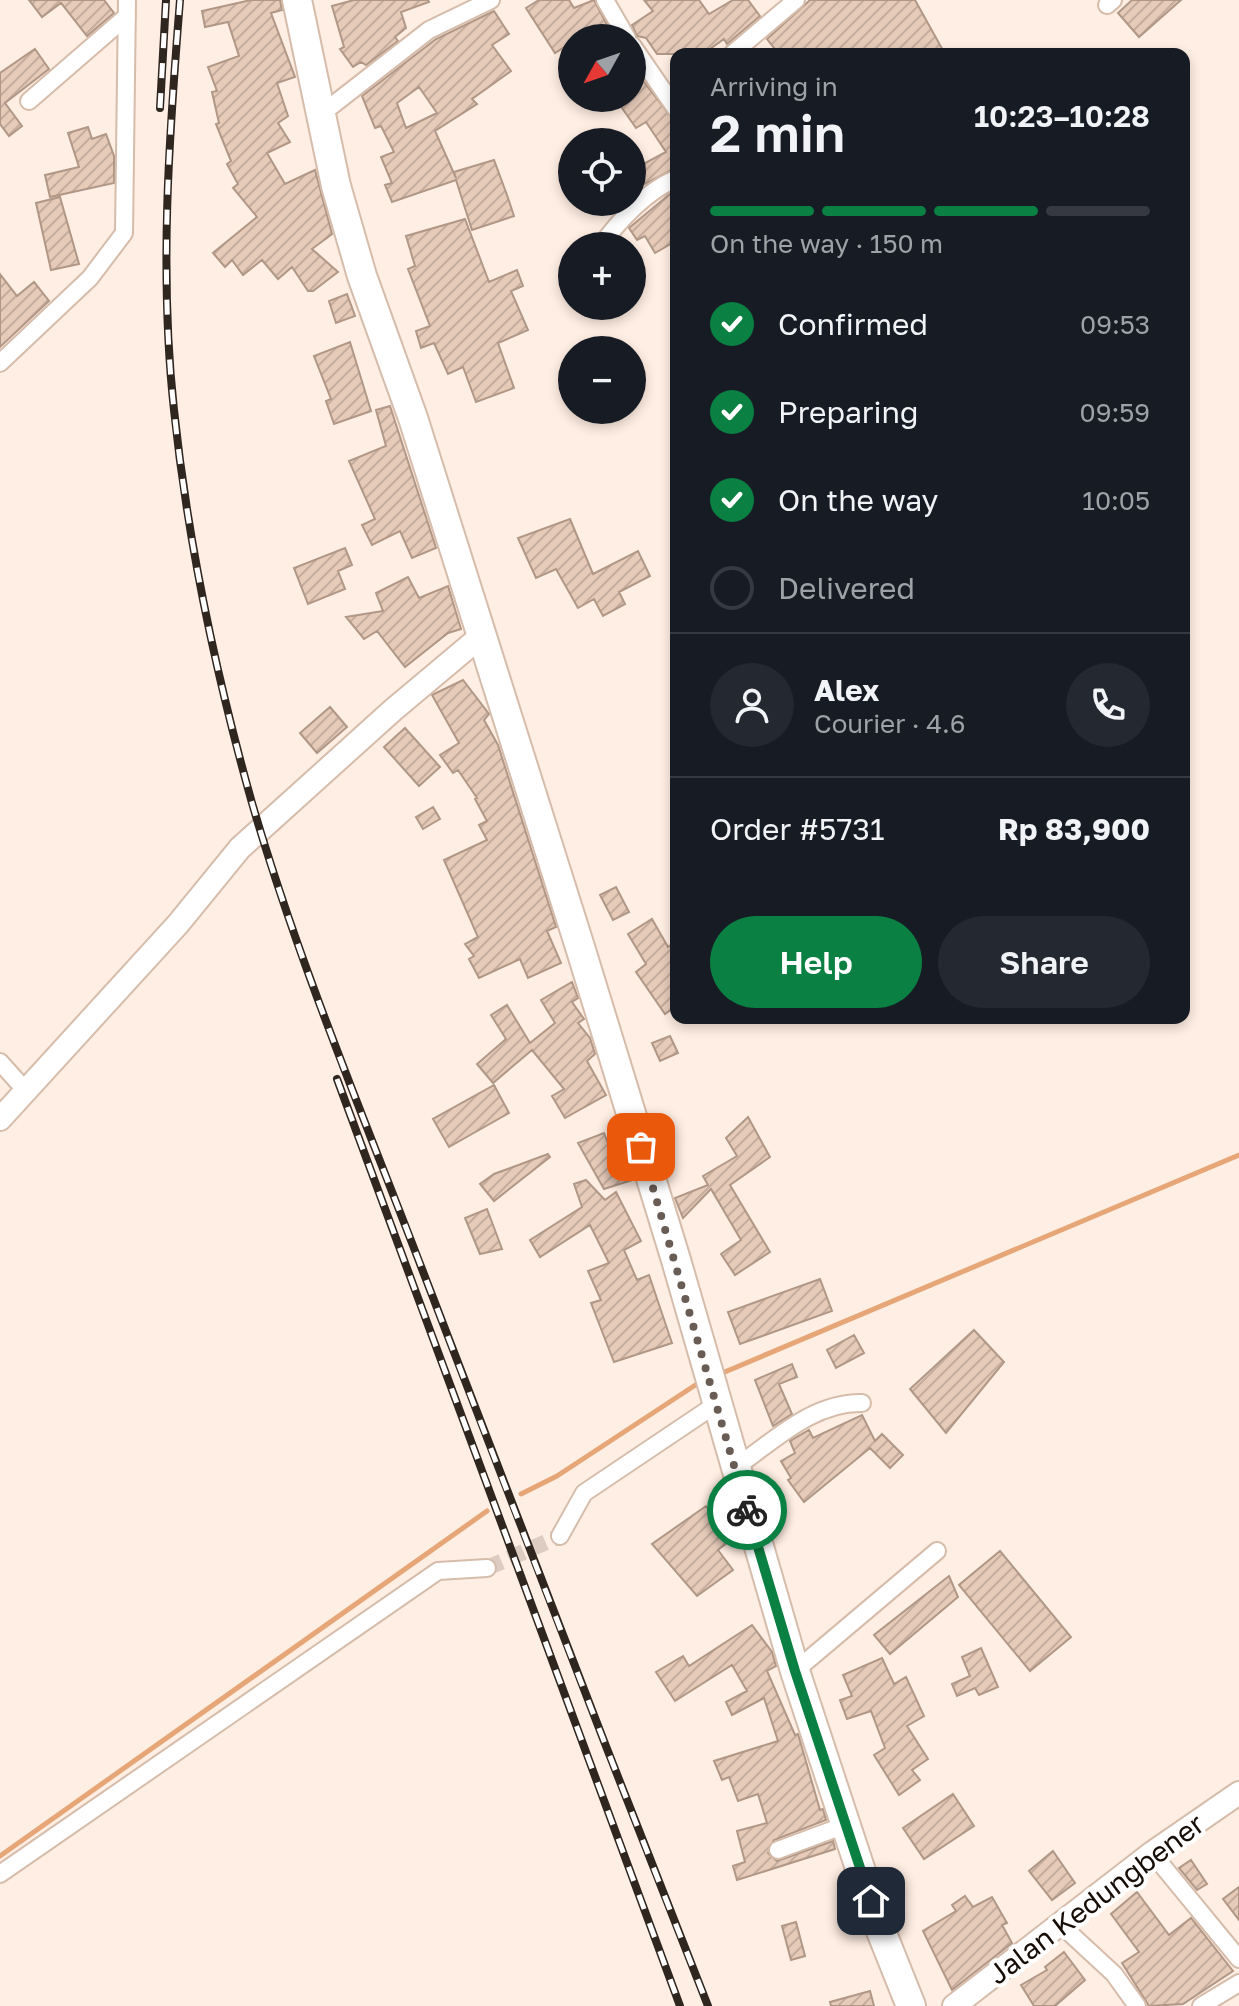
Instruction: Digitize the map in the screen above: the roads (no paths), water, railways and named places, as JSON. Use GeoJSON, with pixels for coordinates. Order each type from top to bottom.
{"type":"FeatureCollection","features":[{"type":"Feature","properties":{"kind":"highway"},"geometry":{"type":"LineString","coordinates":[[297,0],[320,115],[362,276],[413,418],[580,947],[795,1671],[848,1824],[879,1926],[911,2006]]}},
{"type":"Feature","properties":{"kind":"main road"},"geometry":{"type":"LineString","coordinates":[[0,1119],[178,924],[240,848],[480,637]]}},
{"type":"Feature","properties":{"kind":"main road","name":"Jalan Kedungbener"},"geometry":{"type":"LineString","coordinates":[[954,2006],[1152,1853],[1238,1795]]}},
{"type":"Feature","properties":{"kind":"street"},"geometry":{"type":"LineString","coordinates":[[320,115],[429,30],[470,4],[491,0]]}},
{"type":"Feature","properties":{"kind":"street"},"geometry":{"type":"LineString","coordinates":[[605,0],[619,24]]}},
{"type":"Feature","properties":{"kind":"street"},"geometry":{"type":"LineString","coordinates":[[739,48],[789,2]]}},
{"type":"Feature","properties":{"kind":"street"},"geometry":{"type":"LineString","coordinates":[[29,101],[127,8]]}},
{"type":"Feature","properties":{"kind":"street"},"geometry":{"type":"LineString","coordinates":[[3,353],[90,278],[124,233],[127,8]]}},
{"type":"Feature","properties":{"kind":"street"},"geometry":{"type":"LineString","coordinates":[[646,64],[670,97]]}},
{"type":"Feature","properties":{"kind":"street"},"geometry":{"type":"LineString","coordinates":[[610,232],[670,181]]}},
{"type":"Feature","properties":{"kind":"street"},"geometry":{"type":"LineString","coordinates":[[0,1062],[26,1091]]}},
{"type":"Feature","properties":{"kind":"street"},"geometry":{"type":"LineString","coordinates":[[560,1536],[584,1493],[713,1399]]}},
{"type":"Feature","properties":{"kind":"street"},"geometry":{"type":"LineString","coordinates":[[736,1467],[819,1410],[843,1403],[862,1403]]}},
{"type":"Feature","properties":{"kind":"street"},"geometry":{"type":"LineString","coordinates":[[795,1671],[937,1551]]}},
{"type":"Feature","properties":{"kind":"street"},"geometry":{"type":"LineString","coordinates":[[0,1874],[438,1571],[487,1568]]}},
{"type":"Feature","properties":{"kind":"street"},"geometry":{"type":"LineString","coordinates":[[778,1850],[848,1824]]}},
{"type":"Feature","properties":{"kind":"street"},"geometry":{"type":"LineString","coordinates":[[1152,1853],[1239,1959]]}},
{"type":"Feature","properties":{"kind":"street"},"geometry":{"type":"LineString","coordinates":[[1061,1925],[1114,1974],[1137,2006]]}},
{"type":"Feature","properties":{"kind":"street"},"geometry":{"type":"LineString","coordinates":[[1201,2006],[1239,1983]]}},
{"type":"Feature","properties":{"kind":"waterway"},"geometry":{"type":"LineString","coordinates":[[720,1374],[1239,1155]]}},
{"type":"Feature","properties":{"kind":"waterway"},"geometry":{"type":"LineString","coordinates":[[521,1494],[557,1476],[700,1382]]}},
{"type":"Feature","properties":{"kind":"waterway"},"geometry":{"type":"LineString","coordinates":[[0,1856],[487,1511]]}},
{"type":"Feature","properties":{"kind":"tunnel"},"geometry":{"type":"LineString","coordinates":[[487,1568],[560,1536]]}},
{"type":"Feature","properties":{"kind":"railway"},"geometry":{"type":"LineString","coordinates":[[160,108],[166,0]]}},
{"type":"Feature","properties":{"kind":"railway"},"geometry":{"type":"LineString","coordinates":[[180,0],[167,205],[170,359],[180,460],[195,559],[239,755],[270,862],[332,1038],[708,2006]]}},
{"type":"Feature","properties":{"kind":"railway"},"geometry":{"type":"LineString","coordinates":[[337,1079],[680,2006]]}}]}
